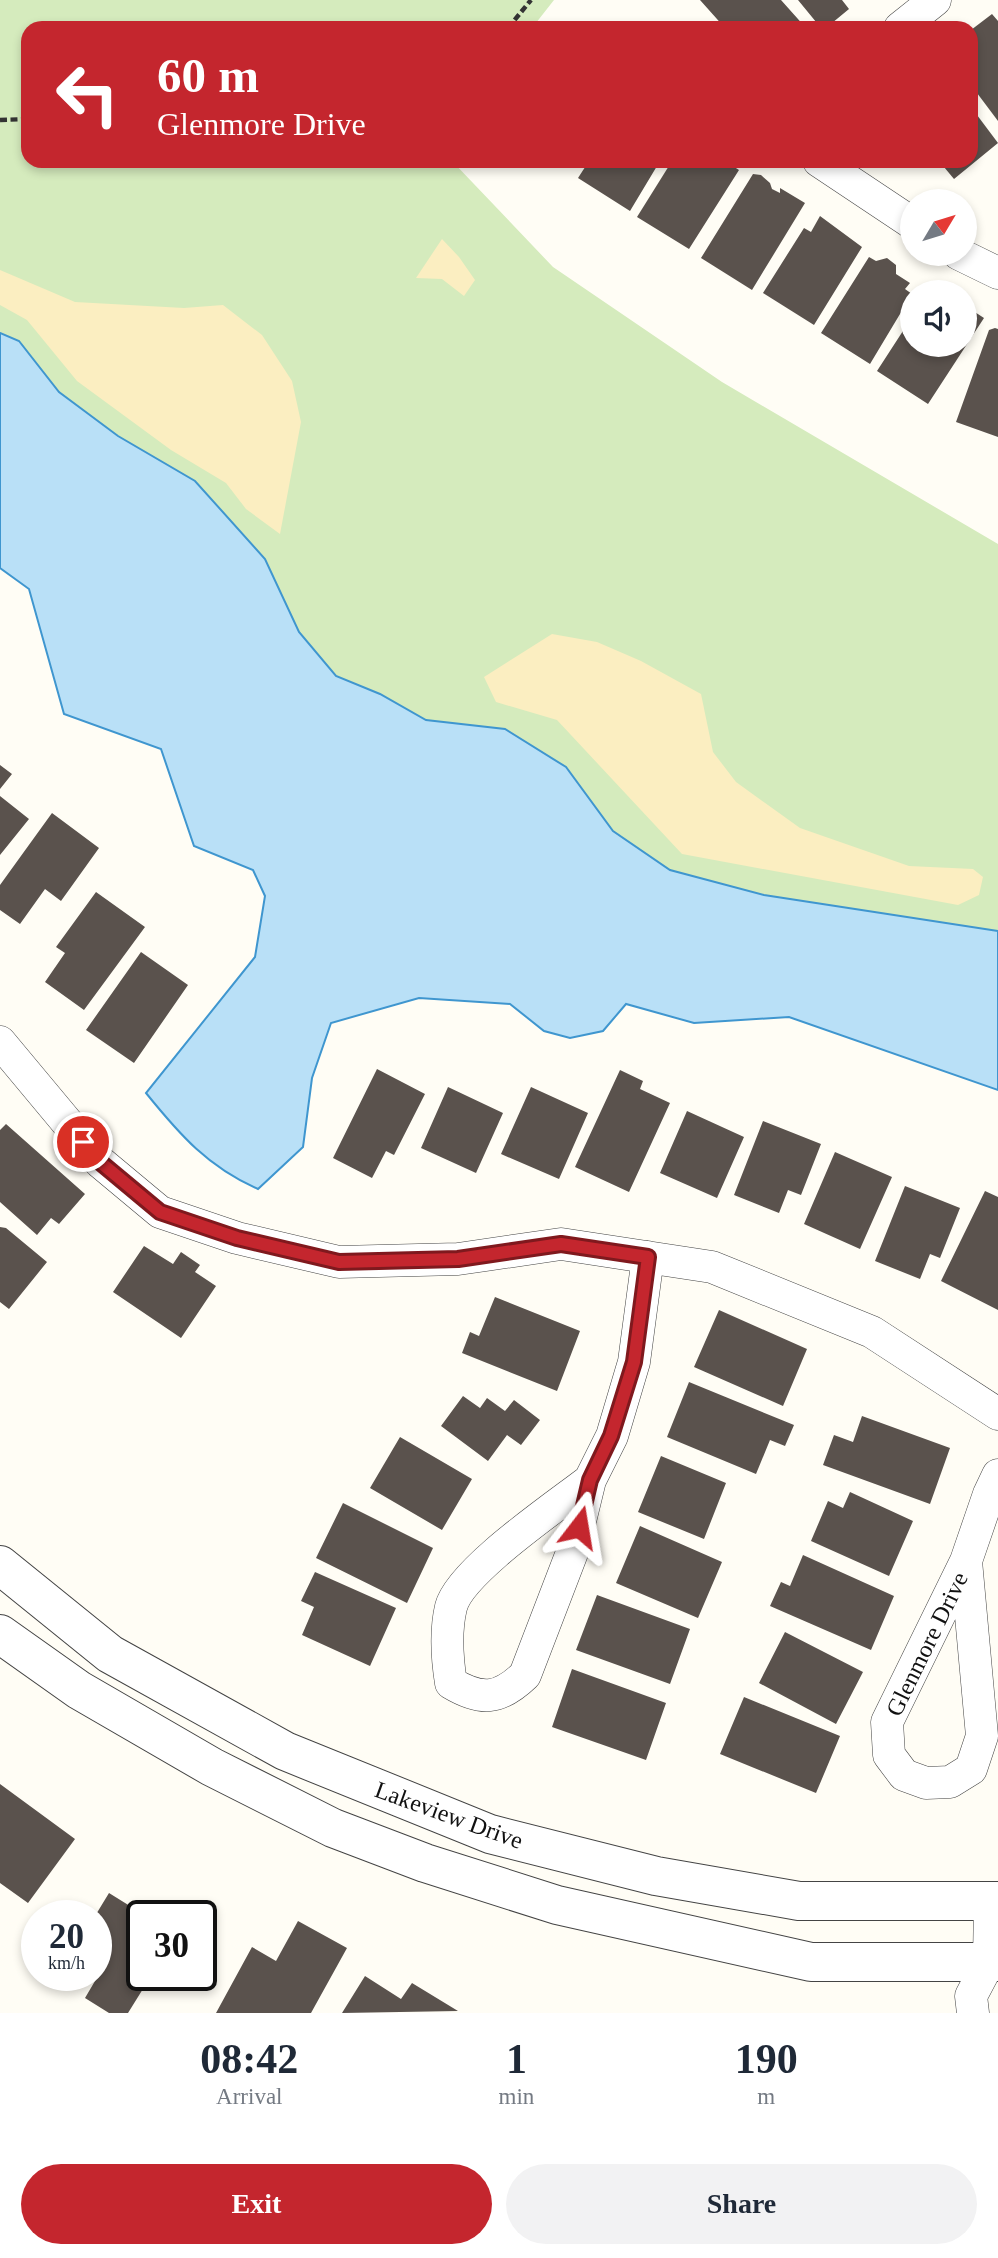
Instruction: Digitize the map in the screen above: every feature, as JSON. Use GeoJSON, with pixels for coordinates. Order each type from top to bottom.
{"type":"FeatureCollection","features":[{"type":"Feature","properties":{"kind":"street"},"geometry":{"type":"LineString","coordinates":[[909,21],[935,0]]}},
{"type":"Feature","properties":{"kind":"street"},"geometry":{"type":"LineString","coordinates":[[829,168],[900,215]]}},
{"type":"Feature","properties":{"kind":"street"},"geometry":{"type":"LineString","coordinates":[[977,263],[998,273]]}},
{"type":"Feature","properties":{"kind":"street"},"geometry":{"type":"LineString","coordinates":[[0,1042],[100,1162],[160,1212],[237,1238],[339,1262],[458,1259],[561,1244],[712,1267],[872,1332],[998,1414]]}},
{"type":"Feature","properties":{"kind":"street"},"geometry":{"type":"LineString","coordinates":[[590,1480],[478,1568],[451,1605],[446,1649],[451,1683],[469,1694],[486,1696],[509,1690],[525,1675],[573,1550],[590,1480],[611,1436],[634,1362],[648,1257]]}},
{"type":"Feature","properties":{"kind":"street","name":"Glenmore Drive"},"geometry":{"type":"LineString","coordinates":[[966,1561],[982,1735],[971,1769],[950,1782],[926,1783],[904,1775],[889,1755],[887,1722],[966,1561],[989,1493],[998,1475]]}},
{"type":"Feature","properties":{"kind":"street","name":"Lakeview Drive"},"geometry":{"type":"LineString","coordinates":[[0,1564],[110,1654],[285,1751],[490,1834],[656,1876],[799,1901],[994,1901]]}},
{"type":"Feature","properties":{"kind":"street","name":"Lakeview Drive"},"geometry":{"type":"LineString","coordinates":[[0,1634],[79,1690],[212,1767],[333,1828],[425,1863],[557,1905],[811,1962],[995,1967]]}},
{"type":"Feature","properties":{"kind":"street"},"geometry":{"type":"LineString","coordinates":[[973,2013],[971,1996],[995,1967],[994,1901]]}},
{"type":"Feature","properties":{"kind":"path"},"geometry":{"type":"LineString","coordinates":[[514,21],[531,0]]}},
{"type":"Feature","properties":{"kind":"path"},"geometry":{"type":"LineString","coordinates":[[0,120],[21,118]]}},
{"type":"Feature","properties":{"kind":"green space"},"geometry":{"type":"Polygon","coordinates":[[[0,0],[554,0],[538,21],[21,21],[21,168],[459,168],[553,267],[722,382],[998,544],[998,931],[764,895],[670,870],[613,831],[566,767],[505,729],[426,720],[380,694],[336,676],[299,632],[265,559],[118,436],[59,392],[19,341],[0,333],[0,0]]]}},
{"type":"Feature","properties":{"kind":"sand"},"geometry":{"type":"Polygon","coordinates":[[[442,239],[475,280],[464,296],[442,279],[416,278],[442,239]]]}},
{"type":"Feature","properties":{"kind":"sand"},"geometry":{"type":"Polygon","coordinates":[[[0,270],[75,302],[184,308],[223,305],[262,335],[292,381],[301,422],[280,534],[246,509],[226,483],[171,450],[77,381],[27,320],[0,305],[0,270]]]}},
{"type":"Feature","properties":{"kind":"sand"},"geometry":{"type":"Polygon","coordinates":[[[552,634],[597,642],[641,661],[701,694],[713,752],[736,782],[800,828],[909,866],[973,869],[983,877],[979,895],[958,905],[682,854],[557,720],[496,702],[484,677],[552,634]]]}},
{"type":"Feature","properties":{"kind":"water"},"geometry":{"type":"Polygon","coordinates":[[[0,333],[19,341],[59,392],[118,436],[195,481],[265,559],[299,632],[336,676],[380,694],[426,720],[505,729],[566,767],[613,831],[670,870],[764,895],[998,931],[998,1090],[789,1017],[694,1023],[626,1004],[603,1031],[570,1038],[544,1031],[510,1004],[419,998],[331,1023],[312,1078],[303,1147],[258,1189],[224,1171],[183,1136],[146,1093],[255,957],[265,896],[253,870],[194,846],[161,749],[64,714],[29,589],[0,568],[0,333]]]}},
{"type":"Feature","properties":{"kind":"building"},"geometry":{"type":"Polygon","coordinates":[[[700,0],[781,0],[800,21],[719,21],[700,0]]]}},
{"type":"Feature","properties":{"kind":"building"},"geometry":{"type":"Polygon","coordinates":[[[798,0],[842,0],[849,9],[834,21],[815,21],[798,0]]]}},
{"type":"Feature","properties":{"kind":"building"},"geometry":{"type":"Polygon","coordinates":[[[992,14],[998,21],[998,121],[978,94],[978,25],[992,14]]]}},
{"type":"Feature","properties":{"kind":"building"},"geometry":{"type":"Polygon","coordinates":[[[978,116],[998,143],[978,159],[978,116]]]}},
{"type":"Feature","properties":{"kind":"building"},"geometry":{"type":"Polygon","coordinates":[[[584,168],[656,168],[630,211],[578,178],[584,168]]]}},
{"type":"Feature","properties":{"kind":"building"},"geometry":{"type":"Polygon","coordinates":[[[668,168],[739,170],[689,249],[637,217],[668,168]]]}},
{"type":"Feature","properties":{"kind":"building"},"geometry":{"type":"Polygon","coordinates":[[[945,168],[967,168],[954,179],[945,168]]]}},
{"type":"Feature","properties":{"kind":"building"},"geometry":{"type":"Polygon","coordinates":[[[753,174],[761,175],[770,183],[772,189],[780,193],[780,188],[805,203],[752,290],[701,258],[753,174]]]}},
{"type":"Feature","properties":{"kind":"building"},"geometry":{"type":"Polygon","coordinates":[[[820,216],[862,247],[814,325],[763,293],[804,228],[811,232],[820,216]]]}},
{"type":"Feature","properties":{"kind":"building"},"geometry":{"type":"Polygon","coordinates":[[[869,257],[876,261],[887,258],[896,265],[896,274],[905,280],[900,280],[900,314],[870,364],[821,333],[869,257]]]}},
{"type":"Feature","properties":{"kind":"building"},"geometry":{"type":"Polygon","coordinates":[[[977,313],[984,318],[977,329],[977,313]]]}},
{"type":"Feature","properties":{"kind":"building"},"geometry":{"type":"Polygon","coordinates":[[[998,329],[998,437],[956,422],[989,330],[998,329]]]}},
{"type":"Feature","properties":{"kind":"building"},"geometry":{"type":"Polygon","coordinates":[[[900,336],[900,357],[959,357],[928,404],[877,371],[900,336]]]}},
{"type":"Feature","properties":{"kind":"building"},"geometry":{"type":"Polygon","coordinates":[[[0,765],[12,774],[0,789],[0,765]]]}},
{"type":"Feature","properties":{"kind":"building"},"geometry":{"type":"Polygon","coordinates":[[[0,796],[29,819],[0,855],[0,796]]]}},
{"type":"Feature","properties":{"kind":"building"},"geometry":{"type":"Polygon","coordinates":[[[52,813],[99,848],[61,901],[45,889],[20,924],[0,910],[0,885],[52,813]]]}},
{"type":"Feature","properties":{"kind":"building"},"geometry":{"type":"Polygon","coordinates":[[[96,892],[145,927],[84,1010],[45,982],[65,953],[56,947],[96,892]]]}},
{"type":"Feature","properties":{"kind":"building"},"geometry":{"type":"Polygon","coordinates":[[[141,952],[188,985],[134,1063],[86,1030],[141,952]]]}},
{"type":"Feature","properties":{"kind":"building"},"geometry":{"type":"Polygon","coordinates":[[[377,1069],[425,1094],[394,1155],[386,1151],[372,1178],[333,1158],[377,1069]]]}},
{"type":"Feature","properties":{"kind":"building"},"geometry":{"type":"Polygon","coordinates":[[[620,1070],[643,1081],[640,1089],[670,1103],[629,1192],[575,1167],[620,1070]]]}},
{"type":"Feature","properties":{"kind":"building"},"geometry":{"type":"Polygon","coordinates":[[[448,1087],[503,1113],[476,1173],[421,1148],[448,1087]]]}},
{"type":"Feature","properties":{"kind":"building"},"geometry":{"type":"Polygon","coordinates":[[[531,1087],[588,1113],[559,1179],[501,1154],[531,1087]]]}},
{"type":"Feature","properties":{"kind":"building"},"geometry":{"type":"Polygon","coordinates":[[[687,1111],[744,1137],[717,1198],[660,1173],[687,1111]]]}},
{"type":"Feature","properties":{"kind":"building"},"geometry":{"type":"Polygon","coordinates":[[[763,1121],[821,1144],[801,1195],[788,1190],[779,1213],[734,1195],[763,1121]]]}},
{"type":"Feature","properties":{"kind":"building"},"geometry":{"type":"Polygon","coordinates":[[[6,1124],[85,1194],[59,1224],[51,1218],[37,1235],[0,1202],[0,1130],[6,1124]]]}},
{"type":"Feature","properties":{"kind":"building"},"geometry":{"type":"Polygon","coordinates":[[[835,1152],[892,1177],[860,1249],[804,1224],[835,1152]]]}},
{"type":"Feature","properties":{"kind":"building"},"geometry":{"type":"Polygon","coordinates":[[[905,1186],[960,1208],[940,1258],[930,1254],[920,1279],[875,1261],[905,1186]]]}},
{"type":"Feature","properties":{"kind":"building"},"geometry":{"type":"Polygon","coordinates":[[[985,1191],[998,1197],[998,1310],[941,1281],[985,1191]]]}},
{"type":"Feature","properties":{"kind":"building"},"geometry":{"type":"Polygon","coordinates":[[[0,1227],[6,1228],[47,1262],[9,1309],[0,1302],[0,1227]]]}},
{"type":"Feature","properties":{"kind":"building"},"geometry":{"type":"Polygon","coordinates":[[[144,1246],[173,1264],[181,1252],[200,1265],[195,1272],[216,1286],[181,1338],[113,1292],[144,1246]]]}},
{"type":"Feature","properties":{"kind":"building"},"geometry":{"type":"Polygon","coordinates":[[[495,1297],[580,1331],[557,1391],[462,1353],[470,1332],[479,1336],[495,1297]]]}},
{"type":"Feature","properties":{"kind":"building"},"geometry":{"type":"Polygon","coordinates":[[[719,1310],[807,1349],[783,1406],[694,1367],[719,1310]]]}},
{"type":"Feature","properties":{"kind":"building"},"geometry":{"type":"Polygon","coordinates":[[[689,1382],[794,1425],[785,1446],[770,1440],[756,1474],[667,1437],[689,1382]]]}},
{"type":"Feature","properties":{"kind":"building"},"geometry":{"type":"Polygon","coordinates":[[[463,1396],[480,1408],[487,1398],[505,1411],[514,1400],[540,1420],[521,1445],[507,1435],[488,1461],[441,1426],[463,1396]]]}},
{"type":"Feature","properties":{"kind":"building"},"geometry":{"type":"Polygon","coordinates":[[[862,1416],[950,1448],[930,1504],[823,1465],[834,1435],[853,1442],[862,1416]]]}},
{"type":"Feature","properties":{"kind":"building"},"geometry":{"type":"Polygon","coordinates":[[[400,1437],[472,1479],[442,1530],[370,1488],[400,1437]]]}},
{"type":"Feature","properties":{"kind":"building"},"geometry":{"type":"Polygon","coordinates":[[[661,1456],[726,1483],[704,1539],[638,1512],[661,1456]]]}},
{"type":"Feature","properties":{"kind":"building"},"geometry":{"type":"Polygon","coordinates":[[[850,1492],[913,1521],[889,1576],[811,1541],[828,1501],[843,1508],[850,1492]]]}},
{"type":"Feature","properties":{"kind":"building"},"geometry":{"type":"Polygon","coordinates":[[[343,1503],[433,1548],[407,1603],[316,1558],[343,1503]]]}},
{"type":"Feature","properties":{"kind":"building"},"geometry":{"type":"Polygon","coordinates":[[[640,1526],[722,1562],[698,1618],[616,1583],[640,1526]]]}},
{"type":"Feature","properties":{"kind":"building"},"geometry":{"type":"Polygon","coordinates":[[[803,1555],[894,1596],[871,1650],[770,1606],[781,1582],[790,1586],[803,1555]]]}},
{"type":"Feature","properties":{"kind":"building"},"geometry":{"type":"Polygon","coordinates":[[[315,1572],[396,1608],[370,1666],[302,1635],[314,1607],[301,1601],[315,1572]]]}},
{"type":"Feature","properties":{"kind":"building"},"geometry":{"type":"Polygon","coordinates":[[[597,1595],[690,1629],[670,1684],[576,1650],[597,1595]]]}},
{"type":"Feature","properties":{"kind":"building"},"geometry":{"type":"Polygon","coordinates":[[[785,1632],[863,1672],[836,1724],[759,1683],[785,1632]]]}},
{"type":"Feature","properties":{"kind":"building"},"geometry":{"type":"Polygon","coordinates":[[[572,1669],[666,1703],[646,1760],[552,1727],[572,1669]]]}},
{"type":"Feature","properties":{"kind":"building"},"geometry":{"type":"Polygon","coordinates":[[[744,1697],[840,1736],[816,1793],[720,1754],[744,1697]]]}},
{"type":"Feature","properties":{"kind":"building"},"geometry":{"type":"Polygon","coordinates":[[[0,1784],[75,1839],[30,1900],[24,1900],[0,1883],[0,1784]]]}},
{"type":"Feature","properties":{"kind":"building"},"geometry":{"type":"Polygon","coordinates":[[[109,1893],[126,1904],[126,1991],[142,1991],[128,2013],[109,2013],[85,1998],[89,1991],[112,1991],[112,1900],[105,1900],[109,1893]]]}},
{"type":"Feature","properties":{"kind":"building"},"geometry":{"type":"Polygon","coordinates":[[[298,1921],[347,1948],[311,2013],[216,2013],[252,1947],[276,1961],[298,1921]]]}},
{"type":"Feature","properties":{"kind":"building"},"geometry":{"type":"Polygon","coordinates":[[[365,1976],[401,1999],[412,1983],[458,2011],[342,2013],[365,1976]]]}},
{"type":"Feature","properties":{"kind":"route"},"geometry":{"type":"LineString","coordinates":[[83,1142],[100,1162],[160,1212],[237,1238],[339,1262],[458,1259],[561,1244],[648,1257],[634,1362],[611,1436],[590,1480],[579,1527]]}}]}
